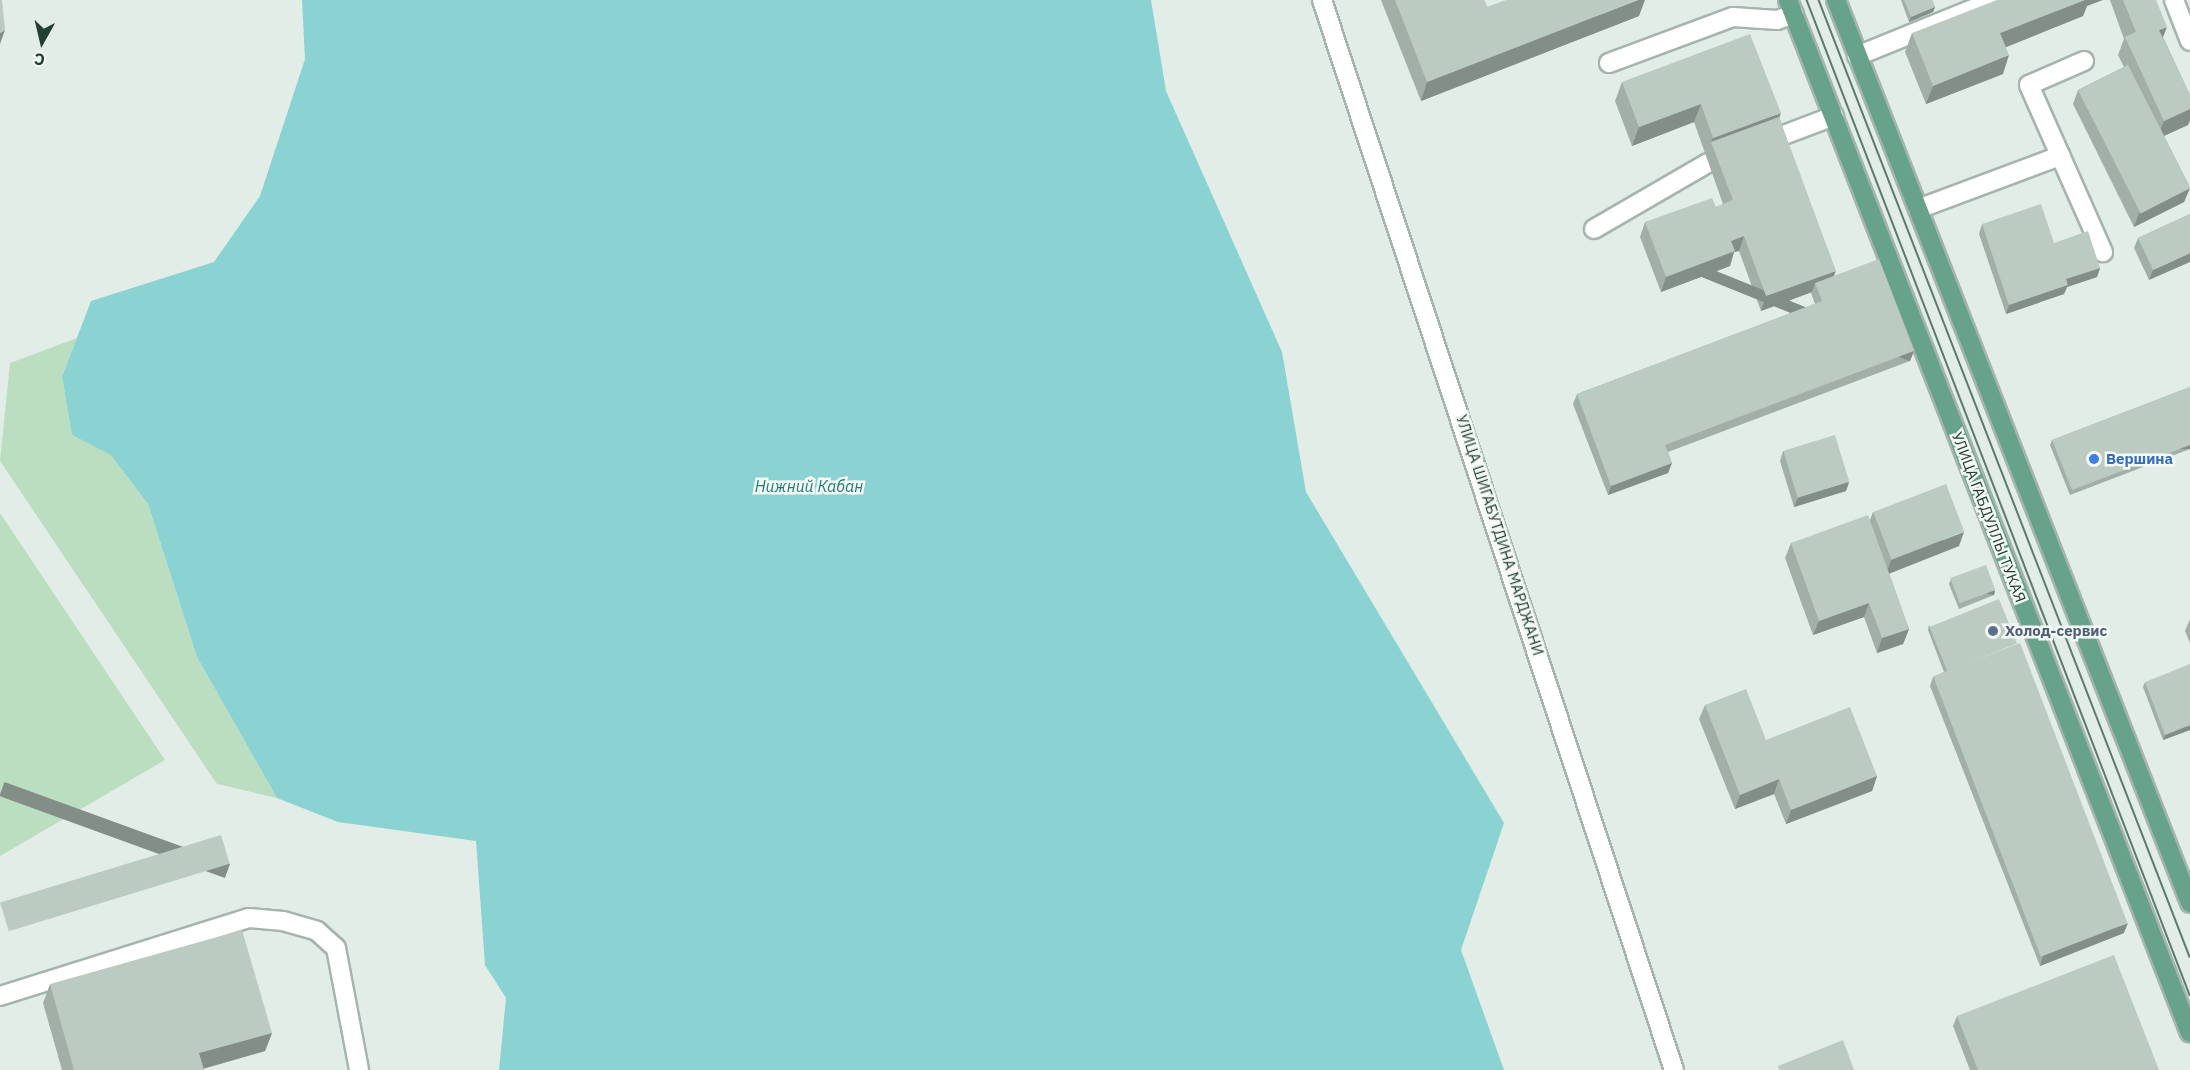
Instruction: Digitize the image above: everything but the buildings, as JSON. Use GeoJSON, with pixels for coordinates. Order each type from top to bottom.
{"type":"FeatureCollection","features":[{"type":"Feature","properties":{"kind":"main road"},"geometry":{"type":"LineString","coordinates":[[1836,0],[2190,903]]}},
{"type":"Feature","properties":{"kind":"main road","name":"УЛИЦА ГАБДУЛЛЫ ТУКАЯ"},"geometry":{"type":"LineString","coordinates":[[1791,7],[2190,1033]]}},
{"type":"Feature","properties":{"kind":"street","name":"УЛИЦА ШИГАБУТДИНА МАРДЖАНИ"},"geometry":{"type":"LineString","coordinates":[[1322,0],[1674,1070]]}},
{"type":"Feature","properties":{"kind":"street"},"geometry":{"type":"LineString","coordinates":[[1857,56],[1995,0]]}},
{"type":"Feature","properties":{"kind":"street"},"geometry":{"type":"LineString","coordinates":[[2174,0],[2190,41]]}},
{"type":"Feature","properties":{"kind":"street"},"geometry":{"type":"LineString","coordinates":[[1609,63],[1733,18],[1777,20],[1791,7]]}},
{"type":"Feature","properties":{"kind":"street"},"geometry":{"type":"LineString","coordinates":[[2084,61],[2029,85],[2103,252]]}},
{"type":"Feature","properties":{"kind":"street"},"geometry":{"type":"LineString","coordinates":[[1776,138],[1834,116]]}},
{"type":"Feature","properties":{"kind":"street"},"geometry":{"type":"LineString","coordinates":[[1918,209],[2060,156]]}},
{"type":"Feature","properties":{"kind":"street"},"geometry":{"type":"LineString","coordinates":[[1594,229],[1708,163]]}},
{"type":"Feature","properties":{"kind":"street"},"geometry":{"type":"LineString","coordinates":[[0,996],[249,918],[283,921],[317,931],[336,948],[359,1070]]}},
{"type":"Feature","properties":{"kind":"green space"},"geometry":{"type":"Polygon","coordinates":[[[77,338],[62,377],[72,435],[111,454],[148,504],[197,657],[277,798],[217,784],[0,461],[10,363],[77,338]]]}},
{"type":"Feature","properties":{"kind":"green space"},"geometry":{"type":"Polygon","coordinates":[[[0,513],[165,760],[0,856],[0,513]]]}},
{"type":"Feature","properties":{"kind":"water","name":"Нижний Кабан"},"geometry":{"type":"Polygon","coordinates":[[[302,0],[1151,0],[1166,91],[1282,352],[1306,492],[1504,823],[1461,950],[1504,1070],[499,1070],[506,998],[485,965],[476,841],[338,822],[277,798],[197,657],[148,504],[111,455],[72,435],[62,377],[91,301],[214,262],[260,196],[305,59],[302,0]]]}},
{"type":"Feature","properties":{"kind":"tram line"},"geometry":{"type":"LineString","coordinates":[[1807,0],[2190,995]]}},
{"type":"Feature","properties":{"kind":"tram line"},"geometry":{"type":"LineString","coordinates":[[1819,0],[2190,957]]}},
{"type":"Feature","properties":{"kind":"place","name":"Вершина"},"geometry":{"type":"Point","coordinates":[2094,459]}},
{"type":"Feature","properties":{"kind":"place","name":"Холод-сервис"},"geometry":{"type":"Point","coordinates":[1993,631]}}]}
